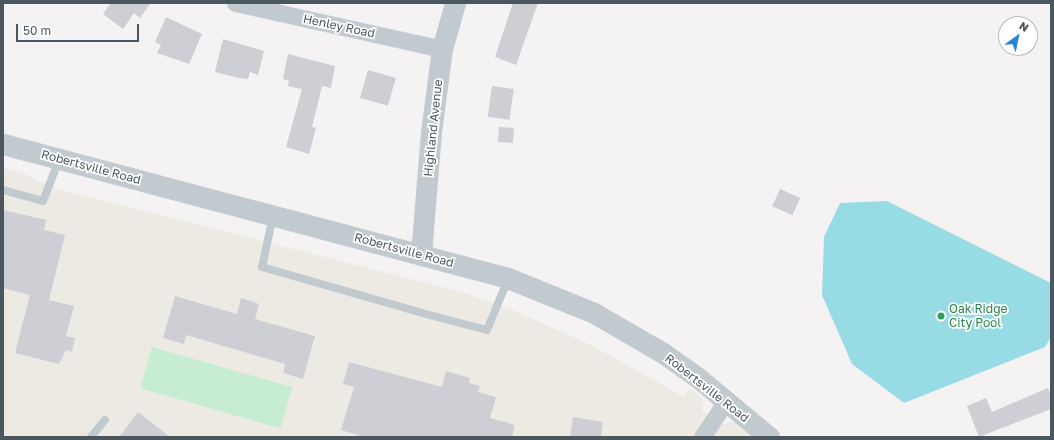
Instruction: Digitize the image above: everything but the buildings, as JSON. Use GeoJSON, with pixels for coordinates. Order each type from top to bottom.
{"type":"FeatureCollection","features":[{"type":"Feature","properties":{"kind":"street","name":"Henley Road"},"geometry":{"type":"LineString","coordinates":[[235,3],[442,49]]}},
{"type":"Feature","properties":{"kind":"street","name":"Highland Avenue"},"geometry":{"type":"LineString","coordinates":[[421,254],[431,132],[442,49],[455,3]]}},
{"type":"Feature","properties":{"kind":"street","name":"Robertsville Road"},"geometry":{"type":"LineString","coordinates":[[3,144],[508,278],[594,313],[663,353],[726,400],[769,437]]}},
{"type":"Feature","properties":{"kind":"street"},"geometry":{"type":"LineString","coordinates":[[702,437],[726,400]]}},
{"type":"Feature","properties":{"kind":"lane"},"geometry":{"type":"LineString","coordinates":[[3,190],[43,201],[59,158]]}},
{"type":"Feature","properties":{"kind":"lane"},"geometry":{"type":"LineString","coordinates":[[273,216],[262,267],[487,330],[508,278]]}},
{"type":"Feature","properties":{"kind":"lane"},"geometry":{"type":"LineString","coordinates":[[91,437],[105,420]]}},
{"type":"Feature","properties":{"kind":"shaded area"},"geometry":{"type":"Polygon","coordinates":[[[3,168],[25,174],[54,188],[458,291],[511,309],[593,346],[684,397],[690,388],[703,399],[702,411],[723,424],[735,422],[754,437],[3,437],[3,168]]]}},
{"type":"Feature","properties":{"kind":"green space"},"geometry":{"type":"Polygon","coordinates":[[[152,347],[292,387],[280,429],[140,388],[152,347]]]}},
{"type":"Feature","properties":{"kind":"water","name":"Oak Ridge City Pool"},"geometry":{"type":"Polygon","coordinates":[[[887,201],[1051,283],[1051,337],[1045,347],[904,403],[852,364],[822,295],[824,237],[840,203],[887,201]]]}},
{"type":"Feature","properties":{"kind":"place","name":"Oak Ridge City Pool"},"geometry":{"type":"Point","coordinates":[941,316]}}]}
